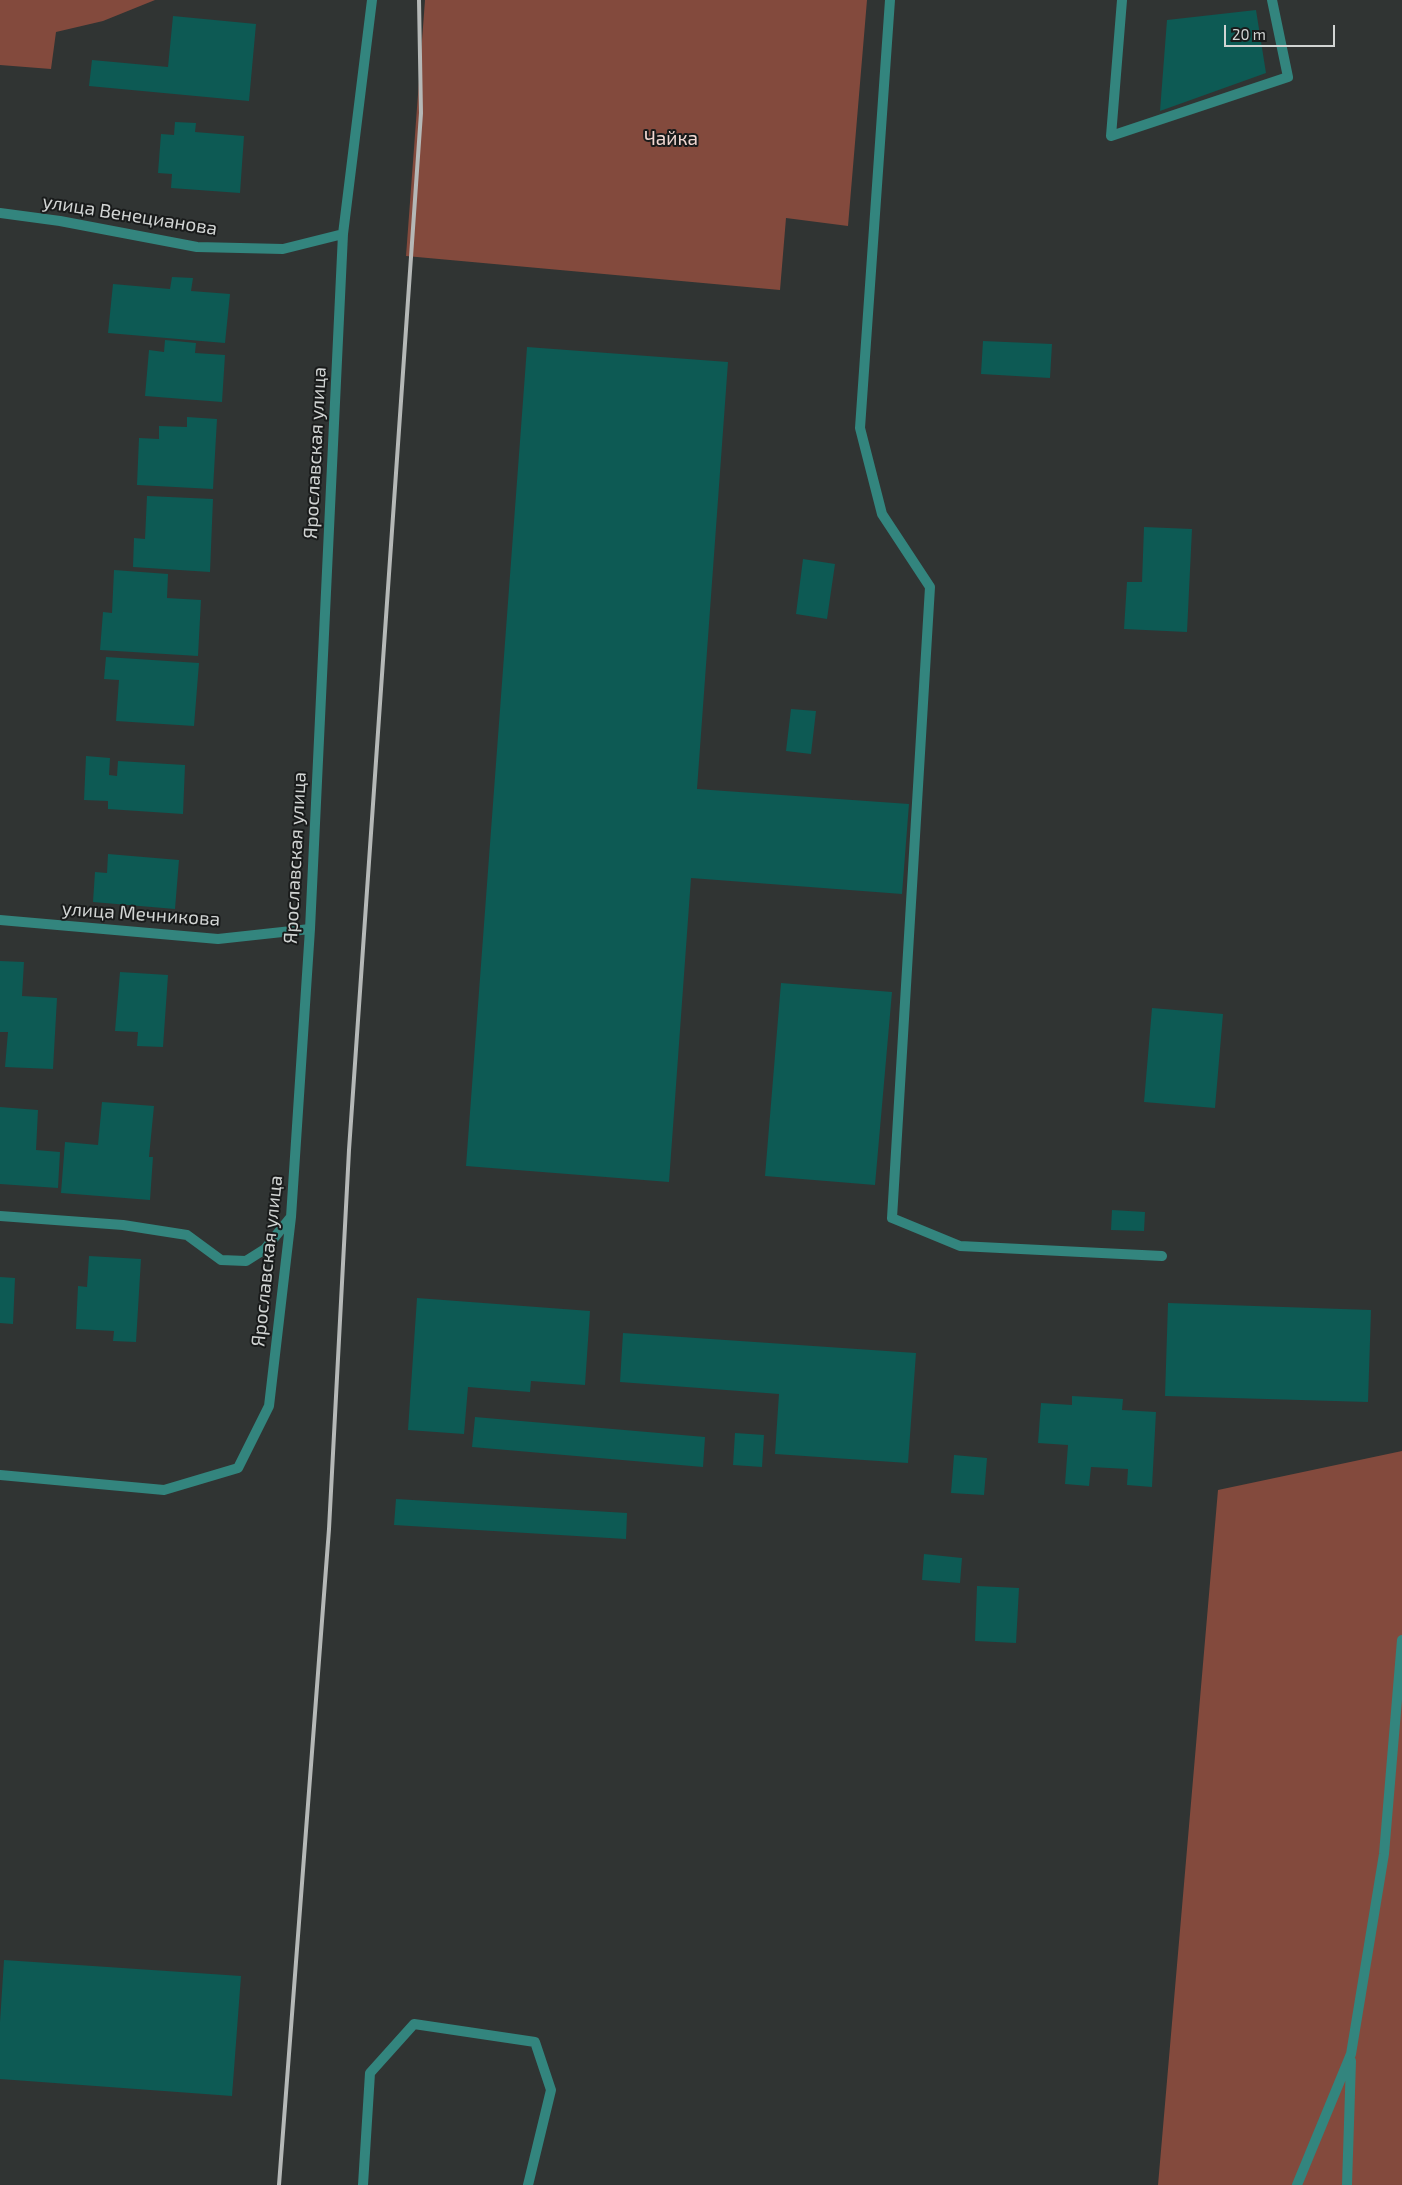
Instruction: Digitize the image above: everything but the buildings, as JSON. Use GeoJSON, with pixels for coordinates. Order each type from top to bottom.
{"type":"FeatureCollection","features":[{"type":"Feature","properties":{"kind":"street","name":"Ярославская улица"},"geometry":{"type":"LineString","coordinates":[[0,1475],[164,1490],[238,1468],[269,1406],[291,1217],[310,929],[343,234],[372,0]]}},
{"type":"Feature","properties":{"kind":"street"},"geometry":{"type":"LineString","coordinates":[[890,0],[860,428],[882,514],[930,587],[892,1218],[960,1246],[1162,1256]]}},
{"type":"Feature","properties":{"kind":"street"},"geometry":{"type":"LineString","coordinates":[[1122,0],[1112,136],[1288,77],[1272,0]]}},
{"type":"Feature","properties":{"kind":"street","name":"улица Венецианова"},"geometry":{"type":"LineString","coordinates":[[0,213],[60,221],[198,248],[283,249],[343,234]]}},
{"type":"Feature","properties":{"kind":"street","name":"улица Мечникова"},"geometry":{"type":"LineString","coordinates":[[0,920],[218,939],[310,929]]}},
{"type":"Feature","properties":{"kind":"street"},"geometry":{"type":"LineString","coordinates":[[0,1216],[123,1225],[187,1235],[221,1260],[246,1261],[265,1249],[291,1217]]}},
{"type":"Feature","properties":{"kind":"street"},"geometry":{"type":"LineString","coordinates":[[1347,2185],[1351,2054],[1384,1854],[1402,1640]]}},
{"type":"Feature","properties":{"kind":"street"},"geometry":{"type":"LineString","coordinates":[[363,2185],[370,2073],[414,2024],[535,2042],[551,2090],[528,2185]]}},
{"type":"Feature","properties":{"kind":"street"},"geometry":{"type":"LineString","coordinates":[[1297,2185],[1351,2054]]}},
{"type":"Feature","properties":{"kind":"green space"},"geometry":{"type":"Polygon","coordinates":[[[0,0],[155,0],[103,21],[56,32],[51,69],[0,65],[0,0]]]}},
{"type":"Feature","properties":{"kind":"green space","name":"Чайка"},"geometry":{"type":"Polygon","coordinates":[[[425,0],[867,0],[848,226],[786,218],[780,290],[406,256],[425,0]]]}},
{"type":"Feature","properties":{"kind":"green space"},"geometry":{"type":"Polygon","coordinates":[[[1402,1451],[1402,2185],[1158,2185],[1218,1490],[1402,1451]]]}},
{"type":"Feature","properties":{"kind":"railway"},"geometry":{"type":"LineString","coordinates":[[279,2185],[329,1529],[349,1150],[421,113],[419,0]]}}]}
